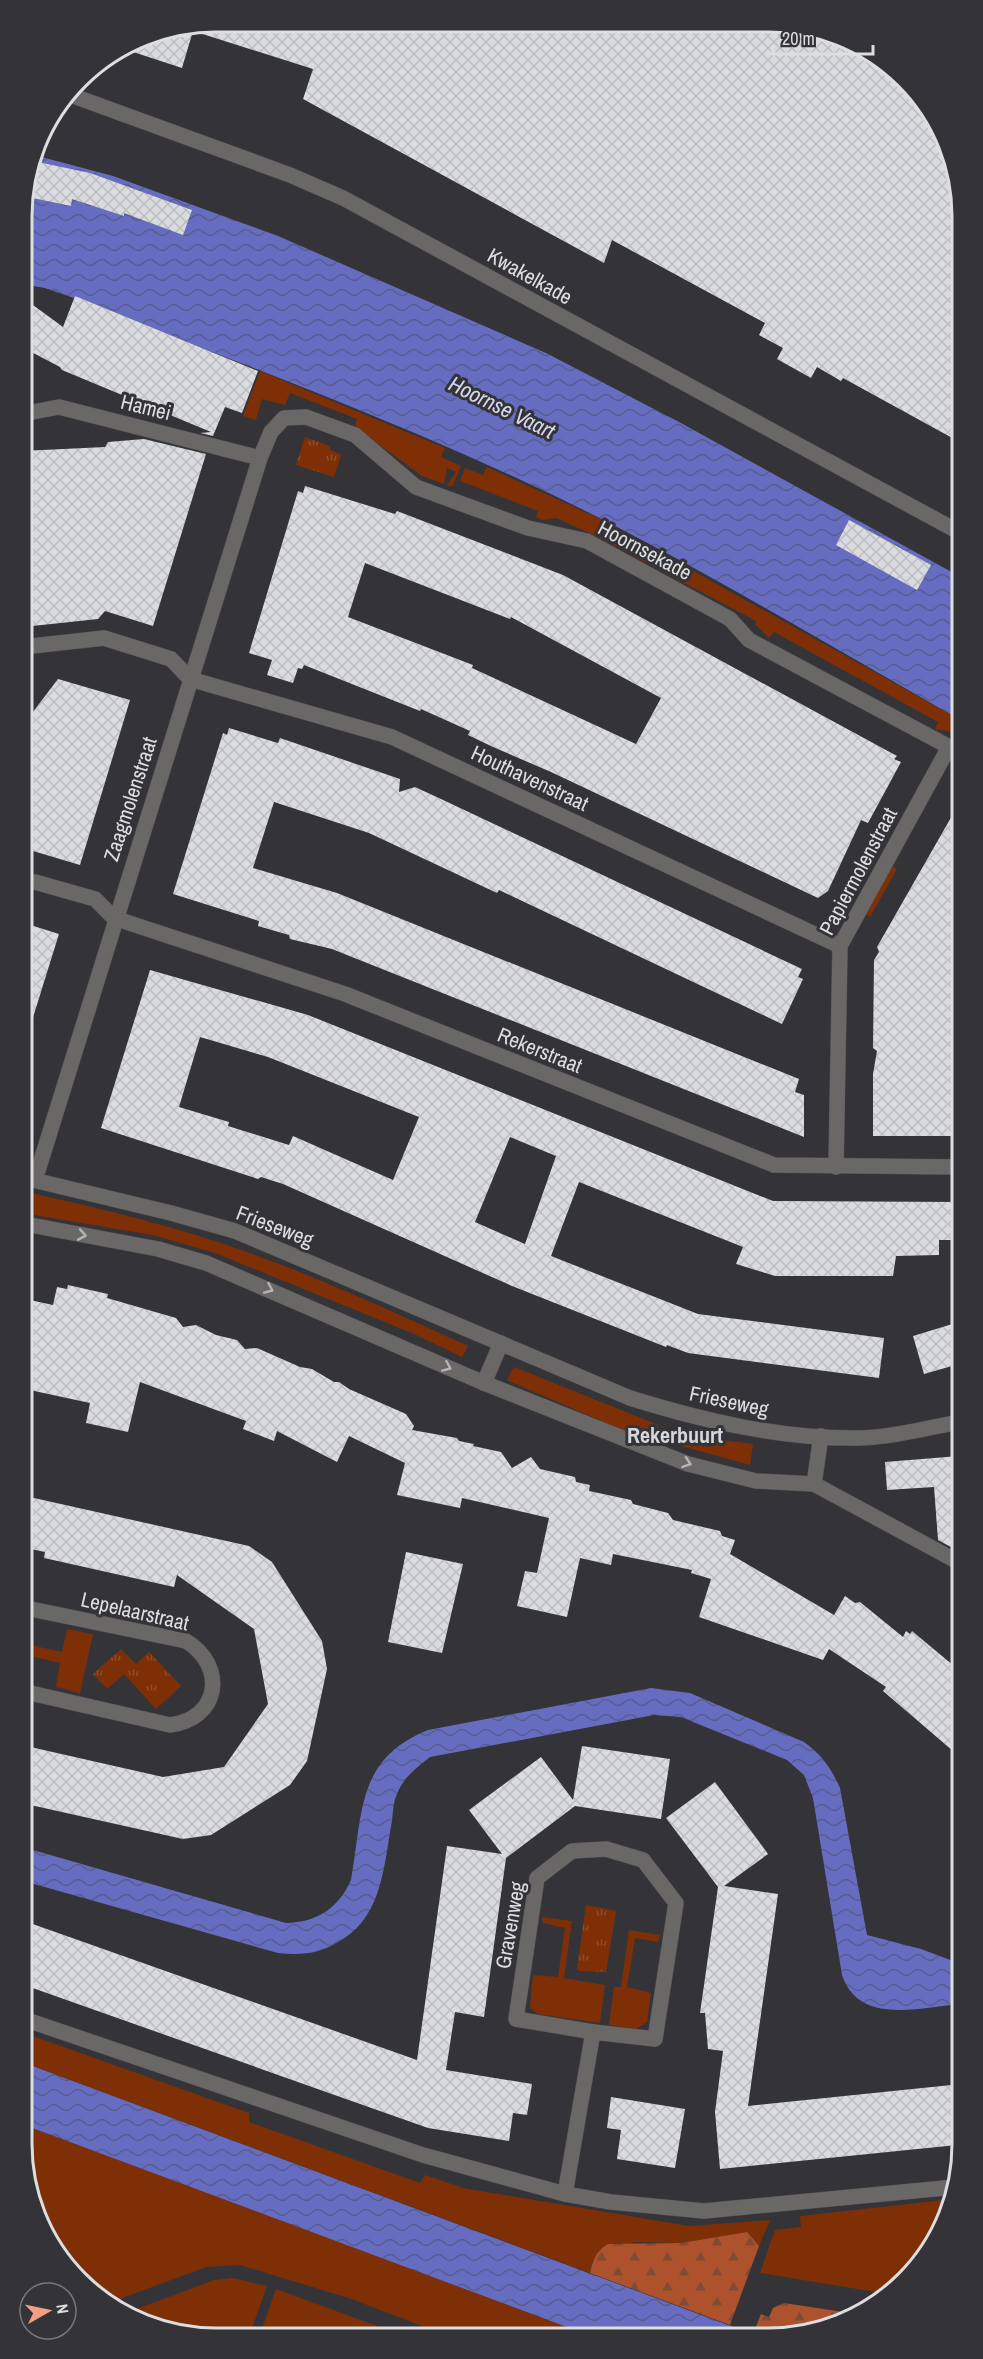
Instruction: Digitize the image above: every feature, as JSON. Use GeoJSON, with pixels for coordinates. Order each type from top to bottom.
{"type":"FeatureCollection","features":[{"type":"Feature","properties":{"kind":"street","name":"Kwakelkade"},"geometry":{"type":"LineString","coordinates":[[75,97],[290,175],[343,198],[952,528]]}},
{"type":"Feature","properties":{"kind":"street","name":"Hamei"},"geometry":{"type":"LineString","coordinates":[[32,412],[59,407],[260,458]]}},
{"type":"Feature","properties":{"kind":"street","name":"Hoornsekade"},"geometry":{"type":"LineString","coordinates":[[271,432],[284,418],[306,417],[355,435],[416,487],[528,528],[587,542],[730,619],[749,640],[952,748]]}},
{"type":"Feature","properties":{"kind":"street","name":"Zaagmolenstraat"},"geometry":{"type":"LineString","coordinates":[[32,1173],[260,458],[271,432]]}},
{"type":"Feature","properties":{"kind":"street"},"geometry":{"type":"LineString","coordinates":[[32,646],[104,638],[171,659],[190,679]]}},
{"type":"Feature","properties":{"kind":"street","name":"Houthavenstraat"},"geometry":{"type":"LineString","coordinates":[[190,679],[392,737],[840,946]]}},
{"type":"Feature","properties":{"kind":"street","name":"Papiermolenstraat"},"geometry":{"type":"LineString","coordinates":[[836,1167],[840,946],[952,751]]}},
{"type":"Feature","properties":{"kind":"street"},"geometry":{"type":"LineString","coordinates":[[32,882],[95,899],[114,918]]}},
{"type":"Feature","properties":{"kind":"street","name":"Rekerstraat"},"geometry":{"type":"LineString","coordinates":[[114,918],[345,994],[774,1165],[952,1167]]}},
{"type":"Feature","properties":{"kind":"street","name":"Frieseweg"},"geometry":{"type":"LineString","coordinates":[[32,1180],[235,1231],[630,1398],[687,1415],[758,1431],[860,1438],[892,1435],[951,1423]]}},
{"type":"Feature","properties":{"kind":"street"},"geometry":{"type":"LineString","coordinates":[[32,1225],[158,1249],[206,1263],[484,1383],[688,1464],[756,1481],[814,1484],[951,1558]]}},
{"type":"Feature","properties":{"kind":"street"},"geometry":{"type":"LineString","coordinates":[[484,1383],[501,1343]]}},
{"type":"Feature","properties":{"kind":"street"},"geometry":{"type":"LineString","coordinates":[[814,1484],[821,1436]]}},
{"type":"Feature","properties":{"kind":"street","name":"Lepelaarstraat"},"geometry":{"type":"LineString","coordinates":[[32,1609],[186,1641],[207,1659],[213,1690],[207,1704],[198,1715],[185,1723],[170,1725],[32,1693]]}},
{"type":"Feature","properties":{"kind":"street","name":"Gravenweg"},"geometry":{"type":"LineString","coordinates":[[606,1849],[643,1860],[676,1904],[655,2039],[593,2032],[516,2019],[537,1878],[572,1851],[606,1849]]}},
{"type":"Feature","properties":{"kind":"street"},"geometry":{"type":"LineString","coordinates":[[32,2022],[423,2155],[565,2194],[611,2202],[704,2211],[946,2188]]}},
{"type":"Feature","properties":{"kind":"street"},"geometry":{"type":"LineString","coordinates":[[565,2194],[593,2032]]}},
{"type":"Feature","properties":{"kind":"green space"},"geometry":{"type":"Polygon","coordinates":[[[260,371],[445,448],[441,457],[461,466],[452,487],[447,485],[456,472],[447,468],[444,484],[422,476],[355,427],[357,419],[290,393],[285,405],[262,399],[256,420],[243,416],[260,371]]]}},
{"type":"Feature","properties":{"kind":"green space"},"geometry":{"type":"Polygon","coordinates":[[[305,437],[330,446],[330,450],[341,455],[334,477],[296,465],[305,437]]]}},
{"type":"Feature","properties":{"kind":"green space"},"geometry":{"type":"Polygon","coordinates":[[[487,467],[600,519],[952,715],[952,732],[935,729],[938,722],[774,632],[769,638],[755,624],[756,621],[596,536],[556,518],[543,520],[536,517],[538,511],[460,481],[465,468],[483,475],[487,467]]]}},
{"type":"Feature","properties":{"kind":"green space"},"geometry":{"type":"Polygon","coordinates":[[[892,866],[897,869],[870,917],[866,914],[892,866]]]}},
{"type":"Feature","properties":{"kind":"green space"},"geometry":{"type":"Polygon","coordinates":[[[32,1193],[144,1220],[228,1245],[335,1287],[468,1346],[462,1357],[412,1333],[215,1253],[153,1235],[32,1215],[32,1193]]]}},
{"type":"Feature","properties":{"kind":"green space"},"geometry":{"type":"Polygon","coordinates":[[[514,1367],[656,1424],[663,1435],[709,1447],[722,1440],[753,1444],[750,1465],[620,1429],[507,1380],[514,1367]]]}},
{"type":"Feature","properties":{"kind":"green space"},"geometry":{"type":"Polygon","coordinates":[[[67,1629],[93,1634],[80,1693],[56,1687],[60,1663],[32,1656],[32,1645],[62,1652],[67,1629]]]}},
{"type":"Feature","properties":{"kind":"green space"},"geometry":{"type":"Polygon","coordinates":[[[121,1649],[136,1664],[149,1652],[181,1686],[156,1709],[124,1674],[107,1689],[93,1674],[121,1649]]]}},
{"type":"Feature","properties":{"kind":"green space"},"geometry":{"type":"Polygon","coordinates":[[[586,1905],[616,1911],[606,1972],[579,1971],[577,1968],[586,1905]]]}},
{"type":"Feature","properties":{"kind":"green space"},"geometry":{"type":"Polygon","coordinates":[[[542,1917],[572,1921],[564,1978],[605,1985],[600,2023],[538,2014],[530,2008],[533,1975],[558,1977],[565,1928],[543,1923],[542,1917]]]}},
{"type":"Feature","properties":{"kind":"green space"},"geometry":{"type":"Polygon","coordinates":[[[629,1930],[660,1935],[658,1942],[635,1938],[627,1987],[651,1993],[647,2022],[636,2029],[609,2025],[614,1987],[621,1987],[629,1930]]]}},
{"type":"Feature","properties":{"kind":"green space"},"geometry":{"type":"Polygon","coordinates":[[[32,2036],[249,2113],[249,2122],[420,2183],[425,2175],[463,2188],[689,2226],[770,2220],[759,2246],[747,2232],[681,2243],[635,2242],[593,2260],[590,2273],[32,2066],[32,2036]]]}},
{"type":"Feature","properties":{"kind":"green space"},"geometry":{"type":"Polygon","coordinates":[[[32,2128],[570,2328],[427,2328],[352,2299],[240,2265],[206,2267],[118,2300],[85,2274],[56,2236],[38,2191],[33,2168],[32,2128]]]}},
{"type":"Feature","properties":{"kind":"green space"},"geometry":{"type":"Polygon","coordinates":[[[943,2200],[933,2225],[913,2256],[898,2274],[876,2292],[760,2273],[775,2230],[801,2227],[800,2216],[943,2200]]]}},
{"type":"Feature","properties":{"kind":"green space"},"geometry":{"type":"Polygon","coordinates":[[[747,2232],[759,2246],[730,2325],[590,2273],[596,2256],[608,2244],[681,2243],[747,2232]]]}},
{"type":"Feature","properties":{"kind":"green space"},"geometry":{"type":"Polygon","coordinates":[[[233,2278],[267,2286],[252,2328],[216,2328],[180,2324],[135,2309],[214,2280],[233,2278]]]}},
{"type":"Feature","properties":{"kind":"green space"},"geometry":{"type":"Polygon","coordinates":[[[276,2289],[382,2328],[262,2328],[276,2289]]]}},
{"type":"Feature","properties":{"kind":"green space"},"geometry":{"type":"Polygon","coordinates":[[[784,2303],[842,2312],[827,2318],[792,2326],[756,2328],[761,2314],[769,2317],[773,2308],[784,2303]]]}},
{"type":"Feature","properties":{"kind":"water","name":"Hoornse Vaart"},"geometry":{"type":"Polygon","coordinates":[[[42,157],[113,176],[278,236],[546,353],[679,422],[952,572],[952,715],[705,574],[551,494],[313,391],[45,288],[32,286],[32,203],[42,157]]]}},
{"type":"Feature","properties":{"kind":"water"},"geometry":{"type":"Polygon","coordinates":[[[651,1688],[690,1693],[804,1742],[821,1757],[840,1788],[867,1935],[921,1949],[951,1960],[951,2005],[892,2010],[862,2001],[850,1991],[842,1975],[813,1798],[804,1775],[787,1760],[681,1717],[654,1715],[430,1757],[406,1778],[396,1797],[384,1870],[374,1902],[356,1928],[328,1948],[296,1954],[278,1953],[32,1883],[32,1850],[286,1923],[317,1917],[340,1899],[351,1880],[362,1811],[375,1773],[387,1756],[405,1742],[428,1730],[651,1688]]]}},
{"type":"Feature","properties":{"kind":"water"},"geometry":{"type":"Polygon","coordinates":[[[32,2066],[736,2328],[570,2328],[32,2128],[32,2066]]]}},
{"type":"Feature","properties":{"kind":"building"},"geometry":{"type":"Polygon","coordinates":[[[768,31],[803,35],[849,50],[880,70],[898,85],[913,103],[927,124],[945,168],[952,216],[952,438],[843,378],[841,381],[817,367],[811,378],[777,359],[783,348],[759,335],[765,323],[612,240],[604,263],[303,99],[313,69],[198,32],[768,31]]]}},
{"type":"Feature","properties":{"kind":"building"},"geometry":{"type":"Polygon","coordinates":[[[192,33],[182,68],[132,51],[156,41],[192,33]]]}},
{"type":"Feature","properties":{"kind":"building"},"geometry":{"type":"Polygon","coordinates":[[[40,162],[90,173],[192,210],[183,235],[124,213],[124,216],[72,199],[71,206],[32,198],[40,162]]]}},
{"type":"Feature","properties":{"kind":"building"},"geometry":{"type":"Polygon","coordinates":[[[75,296],[258,371],[242,413],[225,407],[213,436],[200,433],[211,432],[62,370],[32,352],[32,304],[63,327],[75,296]]]}},
{"type":"Feature","properties":{"kind":"building"},"geometry":{"type":"Polygon","coordinates":[[[144,439],[206,454],[153,626],[105,611],[98,619],[32,626],[32,451],[105,447],[108,442],[144,439]]]}},
{"type":"Feature","properties":{"kind":"building"},"geometry":{"type":"Polygon","coordinates":[[[305,486],[395,514],[397,511],[563,575],[897,756],[894,759],[901,762],[868,823],[861,820],[828,891],[818,898],[493,747],[468,735],[470,731],[421,709],[420,711],[304,665],[302,669],[298,668],[293,683],[267,675],[272,660],[249,653],[298,491],[303,493],[305,486]],[[365,563],[348,617],[473,665],[472,668],[636,744],[661,698],[511,617],[510,619],[365,563]]]}},
{"type":"Feature","properties":{"kind":"building"},"geometry":{"type":"Polygon","coordinates":[[[849,520],[931,565],[917,590],[836,545],[849,520]]]}},
{"type":"Feature","properties":{"kind":"building"},"geometry":{"type":"Polygon","coordinates":[[[58,679],[130,700],[80,865],[32,851],[32,713],[58,679]]]}},
{"type":"Feature","properties":{"kind":"building"},"geometry":{"type":"Polygon","coordinates":[[[229,728],[278,743],[280,738],[400,779],[399,792],[415,787],[802,969],[798,977],[803,979],[782,1024],[499,890],[497,893],[369,833],[274,802],[253,868],[337,893],[799,1079],[795,1092],[804,1095],[804,1137],[332,949],[290,939],[289,935],[258,926],[259,921],[173,894],[223,733],[227,735],[229,728]]]}},
{"type":"Feature","properties":{"kind":"building"},"geometry":{"type":"Polygon","coordinates":[[[952,816],[952,1136],[873,1136],[873,1074],[877,1051],[873,1048],[874,960],[879,952],[877,947],[952,816]]]}},
{"type":"Feature","properties":{"kind":"building"},"geometry":{"type":"Polygon","coordinates":[[[32,926],[59,934],[32,1021],[32,926]]]}},
{"type":"Feature","properties":{"kind":"building"},"geometry":{"type":"Polygon","coordinates":[[[150,970],[308,1015],[773,1201],[951,1202],[951,1240],[939,1240],[939,1255],[896,1256],[893,1276],[775,1276],[736,1264],[743,1247],[579,1182],[551,1256],[698,1314],[884,1338],[879,1378],[688,1353],[667,1345],[666,1347],[512,1286],[283,1184],[261,1177],[258,1179],[101,1128],[150,970]],[[200,1037],[179,1107],[229,1122],[228,1126],[289,1145],[293,1136],[393,1180],[419,1117],[268,1057],[200,1037]],[[510,1137],[475,1222],[525,1244],[556,1156],[510,1137]]]}},
{"type":"Feature","properties":{"kind":"building"},"geometry":{"type":"Polygon","coordinates":[[[68,1285],[108,1294],[107,1298],[176,1318],[183,1327],[196,1325],[216,1335],[237,1340],[245,1349],[257,1348],[300,1367],[312,1369],[334,1382],[339,1382],[349,1389],[406,1414],[414,1426],[412,1430],[457,1438],[459,1441],[474,1444],[473,1446],[501,1452],[512,1468],[531,1457],[540,1469],[575,1477],[576,1482],[590,1485],[589,1491],[631,1500],[633,1504],[668,1513],[673,1520],[720,1531],[722,1536],[735,1540],[730,1554],[834,1615],[845,1596],[855,1603],[860,1602],[903,1637],[906,1631],[910,1634],[912,1631],[951,1664],[951,1749],[883,1691],[886,1687],[829,1649],[823,1660],[699,1617],[711,1579],[691,1573],[692,1570],[613,1554],[611,1565],[580,1558],[567,1617],[517,1606],[525,1571],[537,1573],[549,1518],[462,1498],[460,1508],[397,1495],[405,1463],[349,1436],[337,1462],[277,1431],[274,1441],[243,1429],[246,1421],[140,1382],[128,1432],[86,1423],[90,1403],[32,1391],[32,1300],[53,1305],[57,1287],[67,1289],[68,1285]]]}},
{"type":"Feature","properties":{"kind":"building"},"geometry":{"type":"Polygon","coordinates":[[[951,1324],[951,1366],[924,1374],[913,1336],[951,1324]]]}},
{"type":"Feature","properties":{"kind":"building"},"geometry":{"type":"Polygon","coordinates":[[[951,1457],[951,1547],[938,1540],[934,1487],[887,1490],[885,1462],[951,1457]]]}},
{"type":"Feature","properties":{"kind":"building"},"geometry":{"type":"Polygon","coordinates":[[[32,1498],[249,1546],[272,1562],[322,1641],[327,1669],[307,1761],[290,1785],[211,1835],[183,1839],[32,1805],[32,1747],[163,1777],[224,1767],[268,1704],[254,1629],[177,1575],[174,1587],[44,1558],[45,1552],[32,1549],[32,1498]]]}},
{"type":"Feature","properties":{"kind":"building"},"geometry":{"type":"Polygon","coordinates":[[[406,1552],[463,1564],[442,1653],[388,1642],[406,1552]]]}},
{"type":"Feature","properties":{"kind":"building"},"geometry":{"type":"Polygon","coordinates":[[[582,1746],[670,1759],[661,1819],[575,1806],[506,1858],[484,2017],[455,2012],[446,2070],[532,2084],[527,2115],[513,2113],[509,2141],[428,2128],[32,1988],[32,1924],[417,2060],[447,1846],[502,1854],[469,1810],[541,1757],[573,1800],[582,1746]]]}},
{"type":"Feature","properties":{"kind":"building"},"geometry":{"type":"Polygon","coordinates":[[[715,1782],[768,1854],[724,1886],[778,1894],[748,2106],[951,2085],[951,2146],[720,2169],[715,2112],[723,2051],[708,2049],[705,2013],[700,2013],[718,1887],[666,1818],[715,1782]]]}},
{"type":"Feature","properties":{"kind":"building"},"geometry":{"type":"Polygon","coordinates":[[[611,2097],[685,2109],[675,2168],[617,2159],[621,2130],[607,2128],[611,2097]]]}},
{"type":"Feature","properties":{"kind":"district","name":"Rekerbuurt"},"geometry":{"type":"Point","coordinates":[675,1435]}}]}
